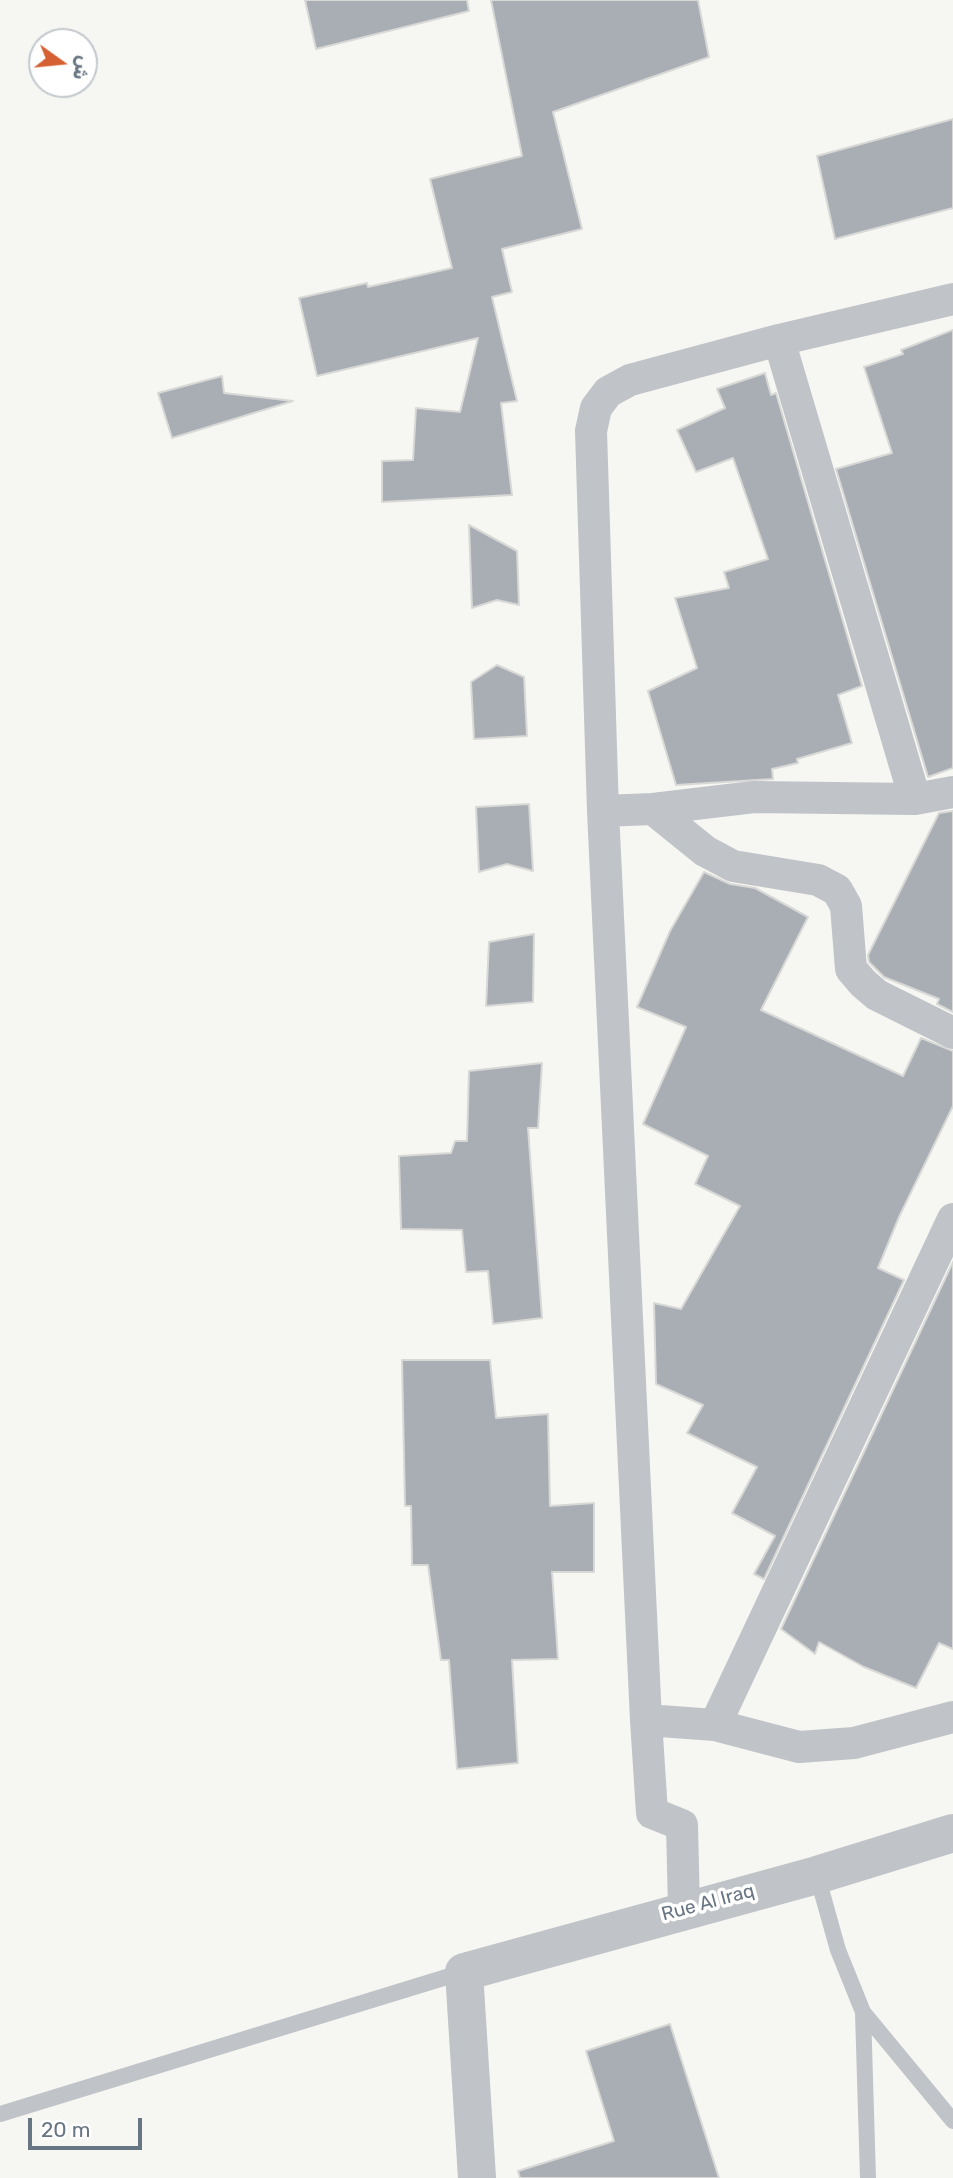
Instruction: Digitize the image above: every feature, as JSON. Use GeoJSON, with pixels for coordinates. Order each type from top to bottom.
{"type":"FeatureCollection","features":[{"type":"Feature","properties":{"kind":"street"},"geometry":{"type":"LineString","coordinates":[[684,1909],[682,1825],[652,1813],[646,1720],[603,811],[591,431],[596,408],[608,392],[629,380],[779,340],[953,299]]}},
{"type":"Feature","properties":{"kind":"street"},"geometry":{"type":"LineString","coordinates":[[779,340],[915,799]]}},
{"type":"Feature","properties":{"kind":"street"},"geometry":{"type":"LineString","coordinates":[[603,811],[653,809],[754,797],[915,799],[953,792]]}},
{"type":"Feature","properties":{"kind":"street"},"geometry":{"type":"LineString","coordinates":[[653,809],[705,851],[733,866],[818,880],[837,890],[846,906],[851,969],[863,984],[877,995],[953,1034]]}},
{"type":"Feature","properties":{"kind":"street"},"geometry":{"type":"LineString","coordinates":[[715,1725],[953,1219]]}},
{"type":"Feature","properties":{"kind":"street"},"geometry":{"type":"LineString","coordinates":[[646,1720],[715,1725],[799,1747],[854,1743],[953,1717]]}},
{"type":"Feature","properties":{"kind":"street","name":"Rue Al Iraq"},"geometry":{"type":"LineString","coordinates":[[464,1972],[684,1909],[817,1875],[953,1833]]}},
{"type":"Feature","properties":{"kind":"street"},"geometry":{"type":"LineString","coordinates":[[464,1972],[477,2178]]}},
{"type":"Feature","properties":{"kind":"lane"},"geometry":{"type":"LineString","coordinates":[[817,1875],[838,1950],[863,2012],[953,2121]]}},
{"type":"Feature","properties":{"kind":"lane"},"geometry":{"type":"LineString","coordinates":[[0,2114],[464,1972]]}},
{"type":"Feature","properties":{"kind":"lane"},"geometry":{"type":"LineString","coordinates":[[863,2012],[868,2178]]}},
{"type":"Feature","properties":{"kind":"building"},"geometry":{"type":"Polygon","coordinates":[[[305,0],[467,0],[469,11],[316,49],[305,0]]]}},
{"type":"Feature","properties":{"kind":"building"},"geometry":{"type":"Polygon","coordinates":[[[491,0],[698,0],[709,57],[553,112],[582,229],[502,249],[512,292],[492,297],[517,401],[501,403],[512,495],[382,502],[382,461],[413,460],[416,408],[460,412],[478,338],[317,376],[299,298],[367,283],[368,287],[452,268],[430,179],[522,156],[491,0]]]}},
{"type":"Feature","properties":{"kind":"building"},"geometry":{"type":"Polygon","coordinates":[[[953,119],[953,208],[835,239],[817,156],[953,119]]]}},
{"type":"Feature","properties":{"kind":"building"},"geometry":{"type":"Polygon","coordinates":[[[953,330],[953,768],[928,777],[836,469],[892,453],[864,367],[903,354],[901,350],[953,330]]]}},
{"type":"Feature","properties":{"kind":"building"},"geometry":{"type":"Polygon","coordinates":[[[765,373],[771,395],[776,393],[862,686],[838,695],[852,743],[797,759],[798,763],[772,769],[773,779],[676,785],[648,691],[697,668],[675,598],[729,588],[724,572],[768,559],[733,458],[696,472],[677,430],[725,408],[717,389],[765,373]]]}},
{"type":"Feature","properties":{"kind":"building"},"geometry":{"type":"Polygon","coordinates":[[[222,376],[224,393],[293,401],[172,438],[158,393],[222,376]]]}},
{"type":"Feature","properties":{"kind":"building"},"geometry":{"type":"Polygon","coordinates":[[[469,525],[517,551],[519,605],[497,600],[472,608],[469,525]]]}},
{"type":"Feature","properties":{"kind":"building"},"geometry":{"type":"Polygon","coordinates":[[[497,665],[524,677],[527,736],[474,739],[471,682],[497,665]]]}},
{"type":"Feature","properties":{"kind":"building"},"geometry":{"type":"Polygon","coordinates":[[[529,804],[533,871],[507,864],[479,872],[476,807],[529,804]]]}},
{"type":"Feature","properties":{"kind":"building"},"geometry":{"type":"Polygon","coordinates":[[[953,811],[953,1012],[937,1004],[939,999],[884,977],[869,962],[868,955],[939,813],[953,811]]]}},
{"type":"Feature","properties":{"kind":"building"},"geometry":{"type":"Polygon","coordinates":[[[704,872],[730,884],[755,888],[808,917],[761,1010],[903,1076],[921,1038],[953,1051],[953,1106],[899,1217],[878,1268],[904,1280],[764,1579],[754,1574],[775,1536],[732,1513],[757,1467],[687,1433],[703,1405],[656,1384],[654,1303],[681,1309],[740,1206],[695,1184],[708,1156],[643,1124],[686,1027],[637,1007],[670,931],[704,872]]]}},
{"type":"Feature","properties":{"kind":"building"},"geometry":{"type":"Polygon","coordinates":[[[534,934],[533,1002],[486,1006],[489,942],[534,934]]]}},
{"type":"Feature","properties":{"kind":"building"},"geometry":{"type":"Polygon","coordinates":[[[542,1063],[538,1128],[528,1128],[542,1318],[493,1324],[488,1271],[466,1272],[462,1230],[401,1229],[399,1156],[451,1153],[455,1141],[467,1141],[469,1071],[542,1063]]]}},
{"type":"Feature","properties":{"kind":"building"},"geometry":{"type":"Polygon","coordinates":[[[953,1262],[953,1649],[939,1643],[916,1688],[864,1667],[819,1642],[815,1654],[781,1629],[953,1262]]]}},
{"type":"Feature","properties":{"kind":"building"},"geometry":{"type":"Polygon","coordinates":[[[402,1360],[490,1360],[496,1418],[548,1414],[550,1506],[594,1503],[594,1572],[552,1572],[558,1659],[512,1660],[518,1763],[457,1769],[449,1660],[441,1660],[428,1565],[412,1565],[411,1506],[405,1506],[402,1360]]]}},
{"type":"Feature","properties":{"kind":"building"},"geometry":{"type":"Polygon","coordinates":[[[670,2024],[719,2178],[520,2178],[518,2171],[614,2141],[586,2051],[670,2024]]]}}]}
